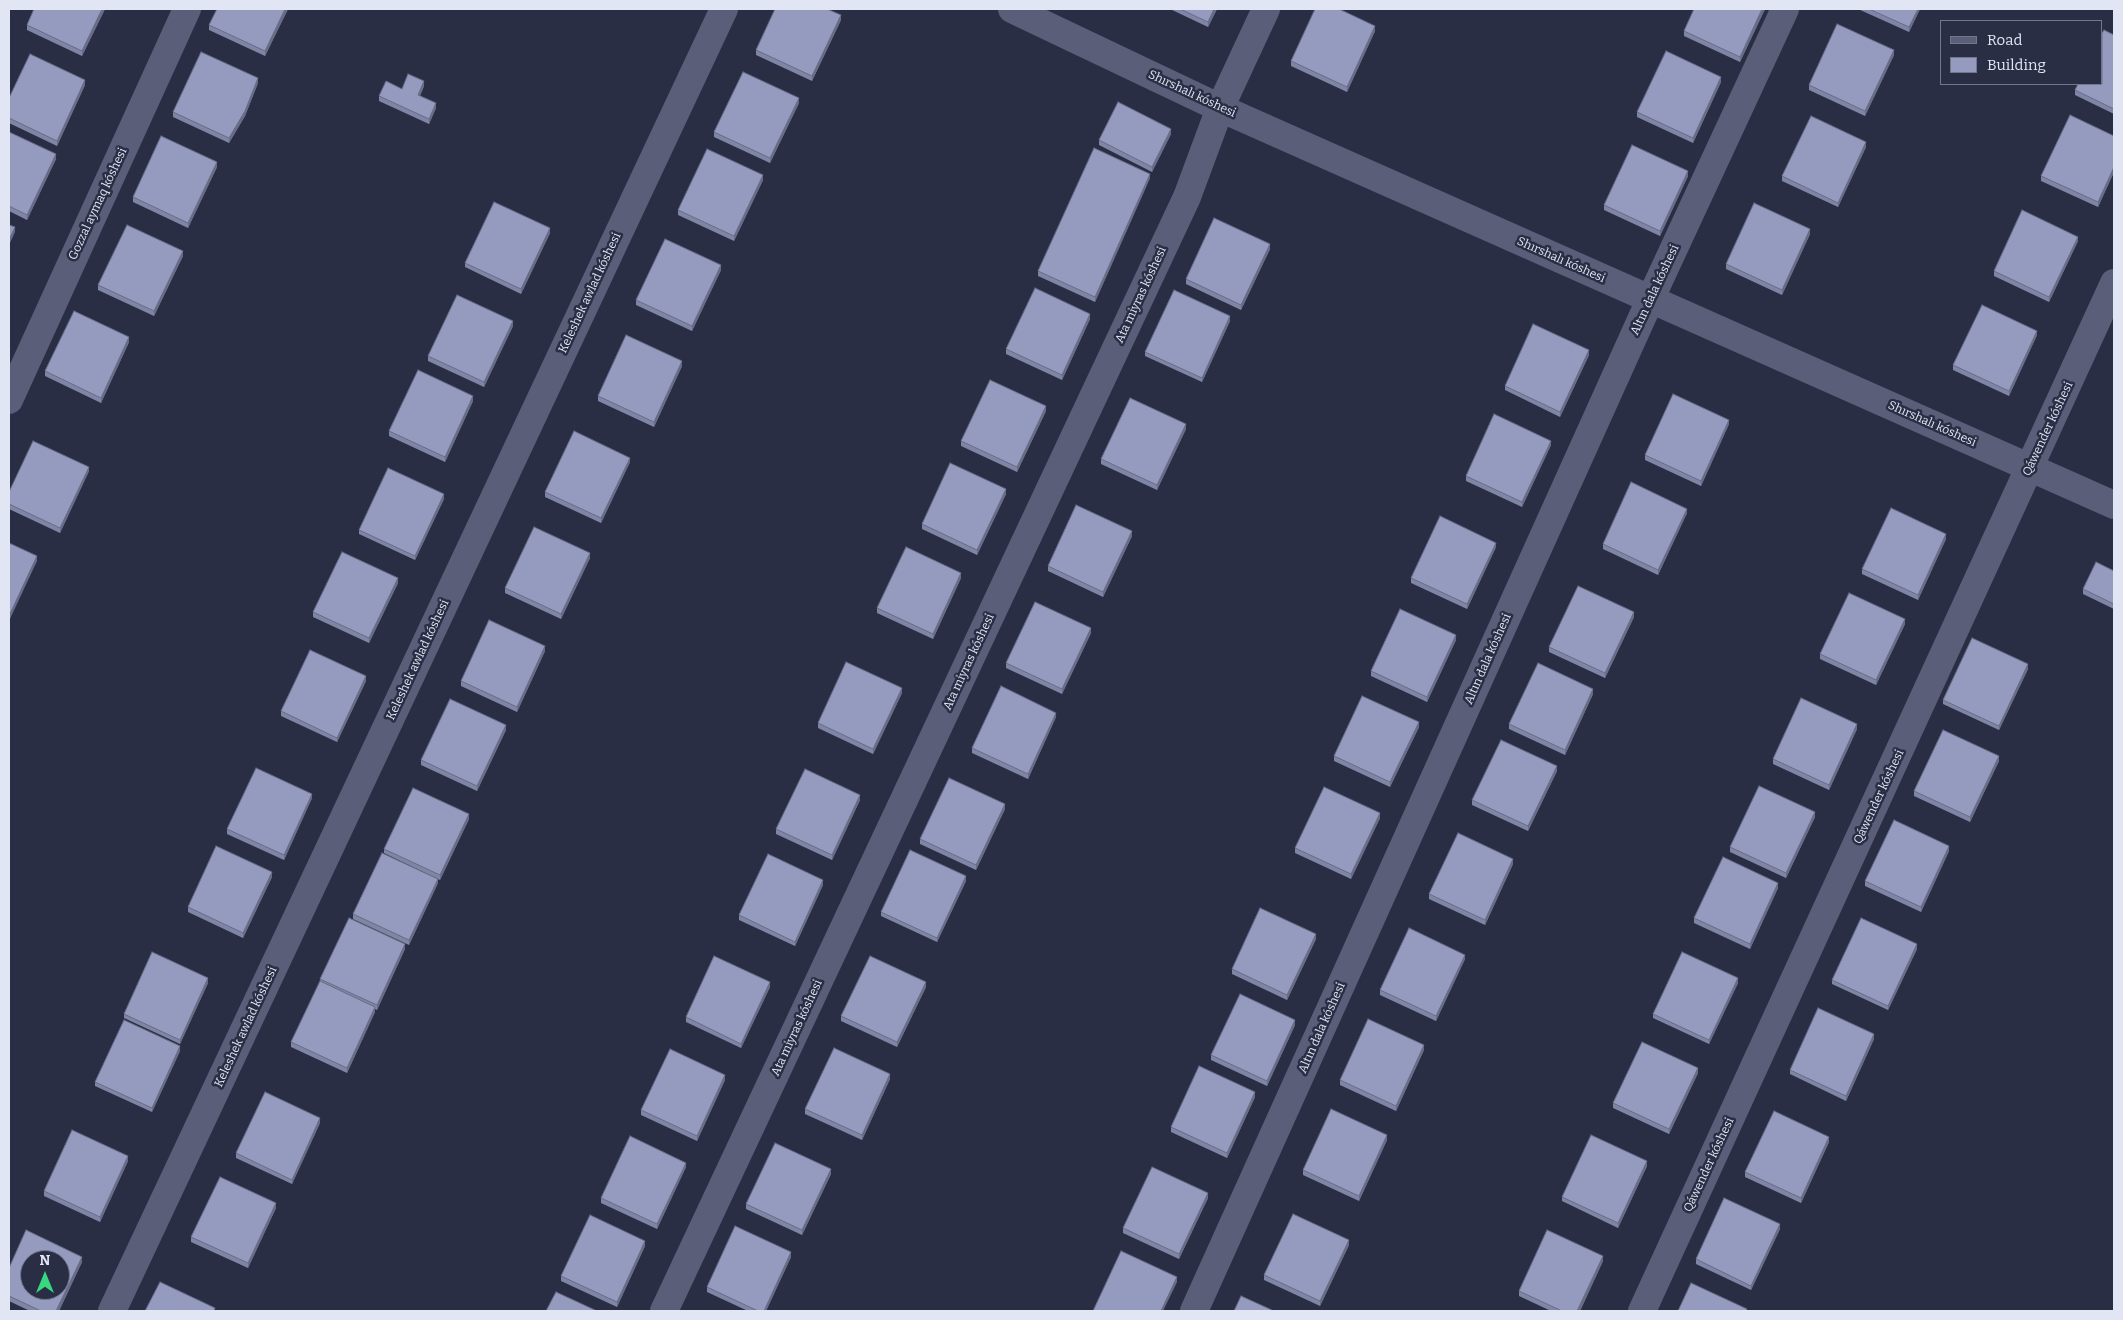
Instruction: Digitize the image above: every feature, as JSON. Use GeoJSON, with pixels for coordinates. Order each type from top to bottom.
{"type":"FeatureCollection","features":[{"type":"Feature","properties":{"kind":"street","name":"Gozzal aymaq kóshesi"},"geometry":{"type":"LineString","coordinates":[[9,400],[188,9]]}},
{"type":"Feature","properties":{"kind":"street","name":"Keleshek awlad kóshesi"},"geometry":{"type":"LineString","coordinates":[[112,1311],[724,9]]}},
{"type":"Feature","properties":{"kind":"street","name":"Shırshalı kóshesi"},"geometry":{"type":"LineString","coordinates":[[1012,9],[1220,108],[2114,504]]}},
{"type":"Feature","properties":{"kind":"street","name":"Ata miyras kóshesi"},"geometry":{"type":"LineString","coordinates":[[664,1311],[1187,197],[1220,108],[1266,9]]}},
{"type":"Feature","properties":{"kind":"street","name":"Altın dala kóshesi"},"geometry":{"type":"LineString","coordinates":[[1194,1311],[1650,300],[1786,9]]}},
{"type":"Feature","properties":{"kind":"street","name":"Qáwender kóshesi"},"geometry":{"type":"LineString","coordinates":[[1642,1311],[2114,283]]}},
{"type":"Feature","properties":{"kind":"building"},"geometry":{"type":"Polygon","coordinates":[[[34,9],[102,9],[82,51],[27,25],[34,9]]]}},
{"type":"Feature","properties":{"kind":"building"},"geometry":{"type":"Polygon","coordinates":[[[217,9],[285,9],[265,51],[209,25],[217,9]]]}},
{"type":"Feature","properties":{"kind":"building"},"geometry":{"type":"Polygon","coordinates":[[[775,9],[827,9],[841,15],[812,76],[756,50],[775,9]]]}},
{"type":"Feature","properties":{"kind":"building"},"geometry":{"type":"Polygon","coordinates":[[[1180,9],[1214,9],[1208,22],[1180,9]]]}},
{"type":"Feature","properties":{"kind":"building"},"geometry":{"type":"Polygon","coordinates":[[[1315,9],[1339,9],[1375,26],[1347,87],[1291,61],[1315,9]]]}},
{"type":"Feature","properties":{"kind":"building"},"geometry":{"type":"Polygon","coordinates":[[[1694,9],[1762,9],[1740,57],[1684,31],[1694,9]]]}},
{"type":"Feature","properties":{"kind":"building"},"geometry":{"type":"Polygon","coordinates":[[[1869,9],[1918,9],[1909,27],[1869,9]]]}},
{"type":"Feature","properties":{"kind":"building"},"geometry":{"type":"Polygon","coordinates":[[[1837,24],[1894,50],[1865,111],[1809,85],[1837,24]]]}},
{"type":"Feature","properties":{"kind":"building"},"geometry":{"type":"Polygon","coordinates":[[[2104,30],[2114,35],[2114,109],[2075,90],[2078,85],[2103,85],[2104,30]]]}},
{"type":"Feature","properties":{"kind":"building"},"geometry":{"type":"Polygon","coordinates":[[[1666,51],[1721,77],[1693,138],[1637,112],[1666,51]]]}},
{"type":"Feature","properties":{"kind":"building"},"geometry":{"type":"Polygon","coordinates":[[[201,52],[258,78],[245,111],[229,138],[173,112],[201,52]]]}},
{"type":"Feature","properties":{"kind":"building"},"geometry":{"type":"Polygon","coordinates":[[[30,54],[85,80],[57,141],[9,118],[9,98],[30,54]]]}},
{"type":"Feature","properties":{"kind":"building"},"geometry":{"type":"Polygon","coordinates":[[[743,72],[799,98],[770,158],[714,132],[743,72]]]}},
{"type":"Feature","properties":{"kind":"building"},"geometry":{"type":"Polygon","coordinates":[[[408,74],[424,81],[418,95],[436,103],[429,119],[379,96],[386,81],[402,89],[408,74]]]}},
{"type":"Feature","properties":{"kind":"building"},"geometry":{"type":"Polygon","coordinates":[[[1118,102],[1171,129],[1152,167],[1099,140],[1118,102]]]}},
{"type":"Feature","properties":{"kind":"building"},"geometry":{"type":"Polygon","coordinates":[[[2070,115],[2114,136],[2114,167],[2098,202],[2041,176],[2070,115]]]}},
{"type":"Feature","properties":{"kind":"building"},"geometry":{"type":"Polygon","coordinates":[[[1811,116],[1866,142],[1838,203],[1782,176],[1811,116]]]}},
{"type":"Feature","properties":{"kind":"building"},"geometry":{"type":"Polygon","coordinates":[[[9,132],[56,154],[27,215],[9,206],[9,132]]]}},
{"type":"Feature","properties":{"kind":"building"},"geometry":{"type":"Polygon","coordinates":[[[161,136],[217,162],[188,223],[133,197],[161,136]]]}},
{"type":"Feature","properties":{"kind":"building"},"geometry":{"type":"Polygon","coordinates":[[[1632,145],[1688,171],[1660,231],[1604,205],[1632,145]]]}},
{"type":"Feature","properties":{"kind":"building"},"geometry":{"type":"Polygon","coordinates":[[[1094,148],[1150,174],[1095,297],[1038,271],[1094,148]]]}},
{"type":"Feature","properties":{"kind":"building"},"geometry":{"type":"Polygon","coordinates":[[[707,149],[763,175],[734,236],[678,210],[707,149]]]}},
{"type":"Feature","properties":{"kind":"building"},"geometry":{"type":"Polygon","coordinates":[[[494,202],[550,228],[521,289],[465,263],[494,202]]]}},
{"type":"Feature","properties":{"kind":"building"},"geometry":{"type":"Polygon","coordinates":[[[1754,203],[1810,229],[1782,290],[1726,264],[1754,203]]]}},
{"type":"Feature","properties":{"kind":"building"},"geometry":{"type":"Polygon","coordinates":[[[2022,210],[2078,237],[2049,297],[1994,271],[2022,210]]]}},
{"type":"Feature","properties":{"kind":"building"},"geometry":{"type":"Polygon","coordinates":[[[1214,218],[1270,244],[1241,305],[1186,279],[1214,218]]]}},
{"type":"Feature","properties":{"kind":"building"},"geometry":{"type":"Polygon","coordinates":[[[9,225],[15,227],[9,240],[9,225]]]}},
{"type":"Feature","properties":{"kind":"building"},"geometry":{"type":"Polygon","coordinates":[[[127,225],[183,251],[154,311],[98,285],[127,225]]]}},
{"type":"Feature","properties":{"kind":"building"},"geometry":{"type":"Polygon","coordinates":[[[665,239],[721,265],[692,326],[636,300],[665,239]]]}},
{"type":"Feature","properties":{"kind":"building"},"geometry":{"type":"Polygon","coordinates":[[[1035,288],[1090,314],[1062,375],[1006,349],[1035,288]]]}},
{"type":"Feature","properties":{"kind":"building"},"geometry":{"type":"Polygon","coordinates":[[[1174,290],[1230,316],[1202,378],[1145,352],[1174,290]]]}},
{"type":"Feature","properties":{"kind":"building"},"geometry":{"type":"Polygon","coordinates":[[[457,295],[513,321],[484,382],[428,356],[457,295]]]}},
{"type":"Feature","properties":{"kind":"building"},"geometry":{"type":"Polygon","coordinates":[[[1982,305],[2037,331],[2009,391],[1953,365],[1982,305]]]}},
{"type":"Feature","properties":{"kind":"building"},"geometry":{"type":"Polygon","coordinates":[[[74,311],[129,337],[101,398],[45,371],[74,311]]]}},
{"type":"Feature","properties":{"kind":"building"},"geometry":{"type":"Polygon","coordinates":[[[1533,324],[1589,350],[1560,412],[1505,386],[1533,324]]]}},
{"type":"Feature","properties":{"kind":"building"},"geometry":{"type":"Polygon","coordinates":[[[626,335],[682,361],[654,422],[598,396],[626,335]]]}},
{"type":"Feature","properties":{"kind":"building"},"geometry":{"type":"Polygon","coordinates":[[[418,370],[473,396],[445,457],[389,431],[418,370]]]}},
{"type":"Feature","properties":{"kind":"building"},"geometry":{"type":"Polygon","coordinates":[[[990,380],[1046,406],[1017,467],[961,441],[990,380]]]}},
{"type":"Feature","properties":{"kind":"building"},"geometry":{"type":"Polygon","coordinates":[[[1673,394],[1729,420],[1701,481],[1645,455],[1673,394]]]}},
{"type":"Feature","properties":{"kind":"building"},"geometry":{"type":"Polygon","coordinates":[[[1130,398],[1186,424],[1157,485],[1101,459],[1130,398]]]}},
{"type":"Feature","properties":{"kind":"building"},"geometry":{"type":"Polygon","coordinates":[[[1494,414],[1551,441],[1522,502],[1466,476],[1494,414]]]}},
{"type":"Feature","properties":{"kind":"building"},"geometry":{"type":"Polygon","coordinates":[[[574,431],[630,458],[601,518],[545,492],[574,431]]]}},
{"type":"Feature","properties":{"kind":"building"},"geometry":{"type":"Polygon","coordinates":[[[33,441],[89,467],[60,528],[9,504],[9,492],[33,441]]]}},
{"type":"Feature","properties":{"kind":"building"},"geometry":{"type":"Polygon","coordinates":[[[950,463],[1006,489],[977,550],[922,524],[950,463]]]}},
{"type":"Feature","properties":{"kind":"building"},"geometry":{"type":"Polygon","coordinates":[[[388,468],[444,494],[415,556],[359,530],[388,468]]]}},
{"type":"Feature","properties":{"kind":"building"},"geometry":{"type":"Polygon","coordinates":[[[1631,482],[1687,509],[1658,570],[1603,544],[1631,482]]]}},
{"type":"Feature","properties":{"kind":"building"},"geometry":{"type":"Polygon","coordinates":[[[1076,505],[1132,531],[1103,592],[1048,566],[1076,505]]]}},
{"type":"Feature","properties":{"kind":"building"},"geometry":{"type":"Polygon","coordinates":[[[1891,508],[1946,534],[1918,595],[1862,569],[1891,508]]]}},
{"type":"Feature","properties":{"kind":"building"},"geometry":{"type":"Polygon","coordinates":[[[1440,516],[1496,543],[1467,604],[1411,578],[1440,516]]]}},
{"type":"Feature","properties":{"kind":"building"},"geometry":{"type":"Polygon","coordinates":[[[534,527],[590,553],[561,614],[505,588],[534,527]]]}},
{"type":"Feature","properties":{"kind":"building"},"geometry":{"type":"Polygon","coordinates":[[[9,543],[37,556],[9,616],[9,543]]]}},
{"type":"Feature","properties":{"kind":"building"},"geometry":{"type":"Polygon","coordinates":[[[906,547],[961,573],[933,634],[877,608],[906,547]]]}},
{"type":"Feature","properties":{"kind":"building"},"geometry":{"type":"Polygon","coordinates":[[[342,552],[398,578],[369,638],[313,612],[342,552]]]}},
{"type":"Feature","properties":{"kind":"building"},"geometry":{"type":"Polygon","coordinates":[[[2096,562],[2114,571],[2114,604],[2083,589],[2096,562]]]}},
{"type":"Feature","properties":{"kind":"building"},"geometry":{"type":"Polygon","coordinates":[[[1578,586],[1634,612],[1605,673],[1549,647],[1578,586]]]}},
{"type":"Feature","properties":{"kind":"building"},"geometry":{"type":"Polygon","coordinates":[[[1849,593],[1905,619],[1876,680],[1820,654],[1849,593]]]}},
{"type":"Feature","properties":{"kind":"building"},"geometry":{"type":"Polygon","coordinates":[[[1035,602],[1091,628],[1062,689],[1006,663],[1035,602]]]}},
{"type":"Feature","properties":{"kind":"building"},"geometry":{"type":"Polygon","coordinates":[[[1400,609],[1456,635],[1427,697],[1371,671],[1400,609]]]}},
{"type":"Feature","properties":{"kind":"building"},"geometry":{"type":"Polygon","coordinates":[[[489,620],[545,646],[517,707],[461,681],[489,620]]]}},
{"type":"Feature","properties":{"kind":"building"},"geometry":{"type":"Polygon","coordinates":[[[1972,638],[2028,664],[1999,726],[1943,700],[1972,638]]]}},
{"type":"Feature","properties":{"kind":"building"},"geometry":{"type":"Polygon","coordinates":[[[310,650],[366,676],[337,738],[281,711],[310,650]]]}},
{"type":"Feature","properties":{"kind":"building"},"geometry":{"type":"Polygon","coordinates":[[[846,662],[902,688],[873,749],[818,723],[846,662]]]}},
{"type":"Feature","properties":{"kind":"building"},"geometry":{"type":"Polygon","coordinates":[[[1538,663],[1593,689],[1565,750],[1509,724],[1538,663]]]}},
{"type":"Feature","properties":{"kind":"building"},"geometry":{"type":"Polygon","coordinates":[[[1001,686],[1056,713],[1028,774],[972,748],[1001,686]]]}},
{"type":"Feature","properties":{"kind":"building"},"geometry":{"type":"Polygon","coordinates":[[[1362,696],[1419,722],[1390,782],[1334,756],[1362,696]]]}},
{"type":"Feature","properties":{"kind":"building"},"geometry":{"type":"Polygon","coordinates":[[[1801,698],[1857,724],[1829,785],[1773,759],[1801,698]]]}},
{"type":"Feature","properties":{"kind":"building"},"geometry":{"type":"Polygon","coordinates":[[[450,699],[506,725],[477,786],[421,760],[450,699]]]}},
{"type":"Feature","properties":{"kind":"building"},"geometry":{"type":"Polygon","coordinates":[[[1943,730],[1999,756],[1970,817],[1914,791],[1943,730]]]}},
{"type":"Feature","properties":{"kind":"building"},"geometry":{"type":"Polygon","coordinates":[[[1501,740],[1557,766],[1528,826],[1472,800],[1501,740]]]}},
{"type":"Feature","properties":{"kind":"building"},"geometry":{"type":"Polygon","coordinates":[[[256,768],[312,794],[284,855],[227,829],[256,768]]]}},
{"type":"Feature","properties":{"kind":"building"},"geometry":{"type":"Polygon","coordinates":[[[805,769],[860,795],[832,855],[776,829],[805,769]]]}},
{"type":"Feature","properties":{"kind":"building"},"geometry":{"type":"Polygon","coordinates":[[[949,778],[1005,804],[976,865],[920,839],[949,778]]]}},
{"type":"Feature","properties":{"kind":"building"},"geometry":{"type":"Polygon","coordinates":[[[1759,786],[1815,812],[1786,873],[1730,847],[1759,786]]]}},
{"type":"Feature","properties":{"kind":"building"},"geometry":{"type":"Polygon","coordinates":[[[1324,787],[1380,813],[1351,874],[1295,848],[1324,787]]]}},
{"type":"Feature","properties":{"kind":"building"},"geometry":{"type":"Polygon","coordinates":[[[413,788],[469,814],[440,875],[384,849],[413,788]]]}},
{"type":"Feature","properties":{"kind":"building"},"geometry":{"type":"Polygon","coordinates":[[[1894,820],[1949,846],[1921,907],[1865,881],[1894,820]]]}},
{"type":"Feature","properties":{"kind":"building"},"geometry":{"type":"Polygon","coordinates":[[[1458,833],[1513,859],[1485,920],[1429,894],[1458,833]]]}},
{"type":"Feature","properties":{"kind":"building"},"geometry":{"type":"Polygon","coordinates":[[[216,846],[272,872],[243,933],[188,907],[216,846]]]}},
{"type":"Feature","properties":{"kind":"building"},"geometry":{"type":"Polygon","coordinates":[[[910,850],[966,876],[937,938],[881,912],[910,850]]]}},
{"type":"Feature","properties":{"kind":"building"},"geometry":{"type":"Polygon","coordinates":[[[382,853],[438,879],[409,940],[353,914],[382,853]]]}},
{"type":"Feature","properties":{"kind":"building"},"geometry":{"type":"Polygon","coordinates":[[[768,854],[823,880],[795,942],[739,915],[768,854]]]}},
{"type":"Feature","properties":{"kind":"building"},"geometry":{"type":"Polygon","coordinates":[[[1723,857],[1778,883],[1750,944],[1694,918],[1723,857]]]}},
{"type":"Feature","properties":{"kind":"building"},"geometry":{"type":"Polygon","coordinates":[[[1260,908],[1316,934],[1287,995],[1232,969],[1260,908]]]}},
{"type":"Feature","properties":{"kind":"building"},"geometry":{"type":"Polygon","coordinates":[[[349,918],[405,944],[377,1005],[320,979],[349,918]]]}},
{"type":"Feature","properties":{"kind":"building"},"geometry":{"type":"Polygon","coordinates":[[[1861,918],[1917,944],[1888,1006],[1832,980],[1861,918]]]}},
{"type":"Feature","properties":{"kind":"building"},"geometry":{"type":"Polygon","coordinates":[[[1409,928],[1465,955],[1436,1016],[1380,990],[1409,928]]]}},
{"type":"Feature","properties":{"kind":"building"},"geometry":{"type":"Polygon","coordinates":[[[152,952],[208,978],[180,1040],[124,1014],[152,952]]]}},
{"type":"Feature","properties":{"kind":"building"},"geometry":{"type":"Polygon","coordinates":[[[1682,952],[1738,978],[1709,1040],[1653,1014],[1682,952]]]}},
{"type":"Feature","properties":{"kind":"building"},"geometry":{"type":"Polygon","coordinates":[[[714,956],[770,982],[741,1044],[686,1017],[714,956]]]}},
{"type":"Feature","properties":{"kind":"building"},"geometry":{"type":"Polygon","coordinates":[[[870,956],[926,982],[897,1042],[841,1016],[870,956]]]}},
{"type":"Feature","properties":{"kind":"building"},"geometry":{"type":"Polygon","coordinates":[[[320,981],[375,1007],[347,1068],[291,1042],[320,981]]]}},
{"type":"Feature","properties":{"kind":"building"},"geometry":{"type":"Polygon","coordinates":[[[1240,994],[1295,1020],[1267,1081],[1211,1055],[1240,994]]]}},
{"type":"Feature","properties":{"kind":"building"},"geometry":{"type":"Polygon","coordinates":[[[1818,1008],[1874,1034],[1846,1096],[1790,1070],[1818,1008]]]}},
{"type":"Feature","properties":{"kind":"building"},"geometry":{"type":"Polygon","coordinates":[[[1368,1019],[1424,1045],[1396,1106],[1340,1080],[1368,1019]]]}},
{"type":"Feature","properties":{"kind":"building"},"geometry":{"type":"Polygon","coordinates":[[[124,1020],[180,1046],[152,1108],[95,1082],[124,1020]]]}},
{"type":"Feature","properties":{"kind":"building"},"geometry":{"type":"Polygon","coordinates":[[[1642,1042],[1698,1068],[1669,1129],[1613,1103],[1642,1042]]]}},
{"type":"Feature","properties":{"kind":"building"},"geometry":{"type":"Polygon","coordinates":[[[834,1048],[890,1074],[862,1135],[805,1109],[834,1048]]]}},
{"type":"Feature","properties":{"kind":"building"},"geometry":{"type":"Polygon","coordinates":[[[670,1049],[725,1075],[697,1136],[641,1110],[670,1049]]]}},
{"type":"Feature","properties":{"kind":"building"},"geometry":{"type":"Polygon","coordinates":[[[1199,1066],[1255,1092],[1227,1153],[1171,1127],[1199,1066]]]}},
{"type":"Feature","properties":{"kind":"building"},"geometry":{"type":"Polygon","coordinates":[[[265,1092],[320,1118],[292,1180],[236,1153],[265,1092]]]}},
{"type":"Feature","properties":{"kind":"building"},"geometry":{"type":"Polygon","coordinates":[[[1331,1109],[1387,1135],[1359,1196],[1303,1170],[1331,1109]]]}},
{"type":"Feature","properties":{"kind":"building"},"geometry":{"type":"Polygon","coordinates":[[[1774,1111],[1829,1137],[1801,1198],[1745,1172],[1774,1111]]]}},
{"type":"Feature","properties":{"kind":"building"},"geometry":{"type":"Polygon","coordinates":[[[72,1130],[128,1156],[100,1217],[44,1191],[72,1130]]]}},
{"type":"Feature","properties":{"kind":"building"},"geometry":{"type":"Polygon","coordinates":[[[1591,1135],[1647,1161],[1618,1223],[1562,1197],[1591,1135]]]}},
{"type":"Feature","properties":{"kind":"building"},"geometry":{"type":"Polygon","coordinates":[[[630,1136],[686,1163],[657,1224],[601,1198],[630,1136]]]}},
{"type":"Feature","properties":{"kind":"building"},"geometry":{"type":"Polygon","coordinates":[[[775,1143],[831,1169],[802,1230],[746,1204],[775,1143]]]}},
{"type":"Feature","properties":{"kind":"building"},"geometry":{"type":"Polygon","coordinates":[[[1152,1167],[1208,1193],[1179,1254],[1123,1228],[1152,1167]]]}},
{"type":"Feature","properties":{"kind":"building"},"geometry":{"type":"Polygon","coordinates":[[[220,1177],[276,1203],[248,1263],[191,1237],[220,1177]]]}},
{"type":"Feature","properties":{"kind":"building"},"geometry":{"type":"Polygon","coordinates":[[[1724,1198],[1780,1224],[1751,1286],[1696,1259],[1724,1198]]]}},
{"type":"Feature","properties":{"kind":"building"},"geometry":{"type":"Polygon","coordinates":[[[1293,1214],[1349,1240],[1320,1301],[1264,1275],[1293,1214]]]}},
{"type":"Feature","properties":{"kind":"building"},"geometry":{"type":"Polygon","coordinates":[[[590,1215],[645,1241],[617,1302],[561,1276],[590,1215]]]}},
{"type":"Feature","properties":{"kind":"building"},"geometry":{"type":"Polygon","coordinates":[[[735,1226],[791,1252],[764,1311],[758,1311],[707,1287],[735,1226]]]}},
{"type":"Feature","properties":{"kind":"building"},"geometry":{"type":"Polygon","coordinates":[[[26,1230],[67,1250],[20,1250],[20,1300],[61,1300],[56,1311],[41,1311],[9,1296],[9,1268],[26,1230]]]}},
{"type":"Feature","properties":{"kind":"building"},"geometry":{"type":"Polygon","coordinates":[[[1547,1230],[1603,1256],[1577,1311],[1562,1311],[1519,1291],[1547,1230]]]}},
{"type":"Feature","properties":{"kind":"building"},"geometry":{"type":"Polygon","coordinates":[[[70,1251],[82,1257],[70,1282],[70,1251]]]}},
{"type":"Feature","properties":{"kind":"building"},"geometry":{"type":"Polygon","coordinates":[[[1121,1251],[1177,1277],[1161,1311],[1093,1311],[1121,1251]]]}},
{"type":"Feature","properties":{"kind":"building"},"geometry":{"type":"Polygon","coordinates":[[[160,1282],[215,1308],[214,1311],[145,1311],[160,1282]]]}},
{"type":"Feature","properties":{"kind":"building"},"geometry":{"type":"Polygon","coordinates":[[[1691,1283],[1747,1309],[1746,1311],[1678,1311],[1691,1283]]]}},
{"type":"Feature","properties":{"kind":"building"},"geometry":{"type":"Polygon","coordinates":[[[556,1292],[597,1311],[546,1311],[556,1292]]]}},
{"type":"Feature","properties":{"kind":"building"},"geometry":{"type":"Polygon","coordinates":[[[1241,1296],[1274,1311],[1234,1311],[1241,1296]]]}}]}
